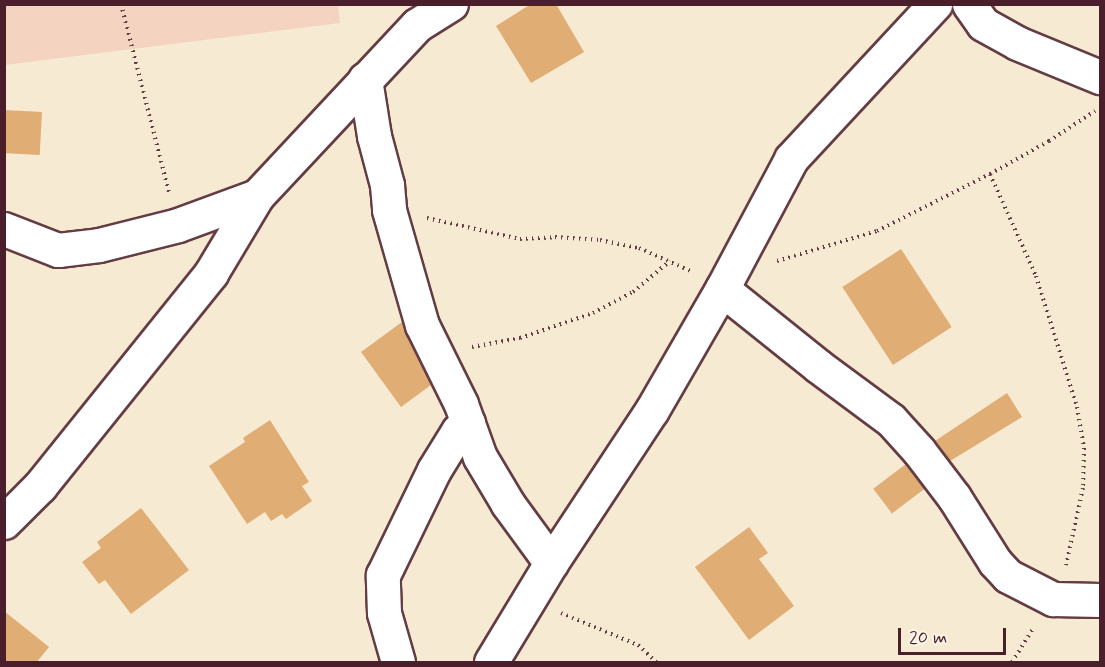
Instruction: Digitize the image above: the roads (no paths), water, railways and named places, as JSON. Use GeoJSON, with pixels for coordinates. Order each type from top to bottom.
{"type":"FeatureCollection","features":[{"type":"Feature","properties":{"kind":"street"},"geometry":{"type":"LineString","coordinates":[[4,522],[40,486],[204,282],[257,196],[417,24],[451,4]]}},
{"type":"Feature","properties":{"kind":"street"},"geometry":{"type":"LineString","coordinates":[[491,663],[551,563],[652,410],[726,281],[791,159],[935,4]]}},
{"type":"Feature","properties":{"kind":"street"},"geometry":{"type":"LineString","coordinates":[[969,4],[983,24],[1017,43],[1101,76]]}},
{"type":"Feature","properties":{"kind":"street"},"geometry":{"type":"LineString","coordinates":[[365,80],[389,210],[422,325],[468,423],[480,456],[551,563]]}},
{"type":"Feature","properties":{"kind":"street"},"geometry":{"type":"LineString","coordinates":[[4,229],[58,249],[99,245],[178,225],[257,196]]}},
{"type":"Feature","properties":{"kind":"street"},"geometry":{"type":"LineString","coordinates":[[726,281],[818,366],[891,420],[919,451],[954,497],[1001,569],[1026,588],[1053,599],[1101,600]]}},
{"type":"Feature","properties":{"kind":"street"},"geometry":{"type":"LineString","coordinates":[[398,663],[384,613],[383,575],[434,470],[458,431],[468,423]]}}]}
